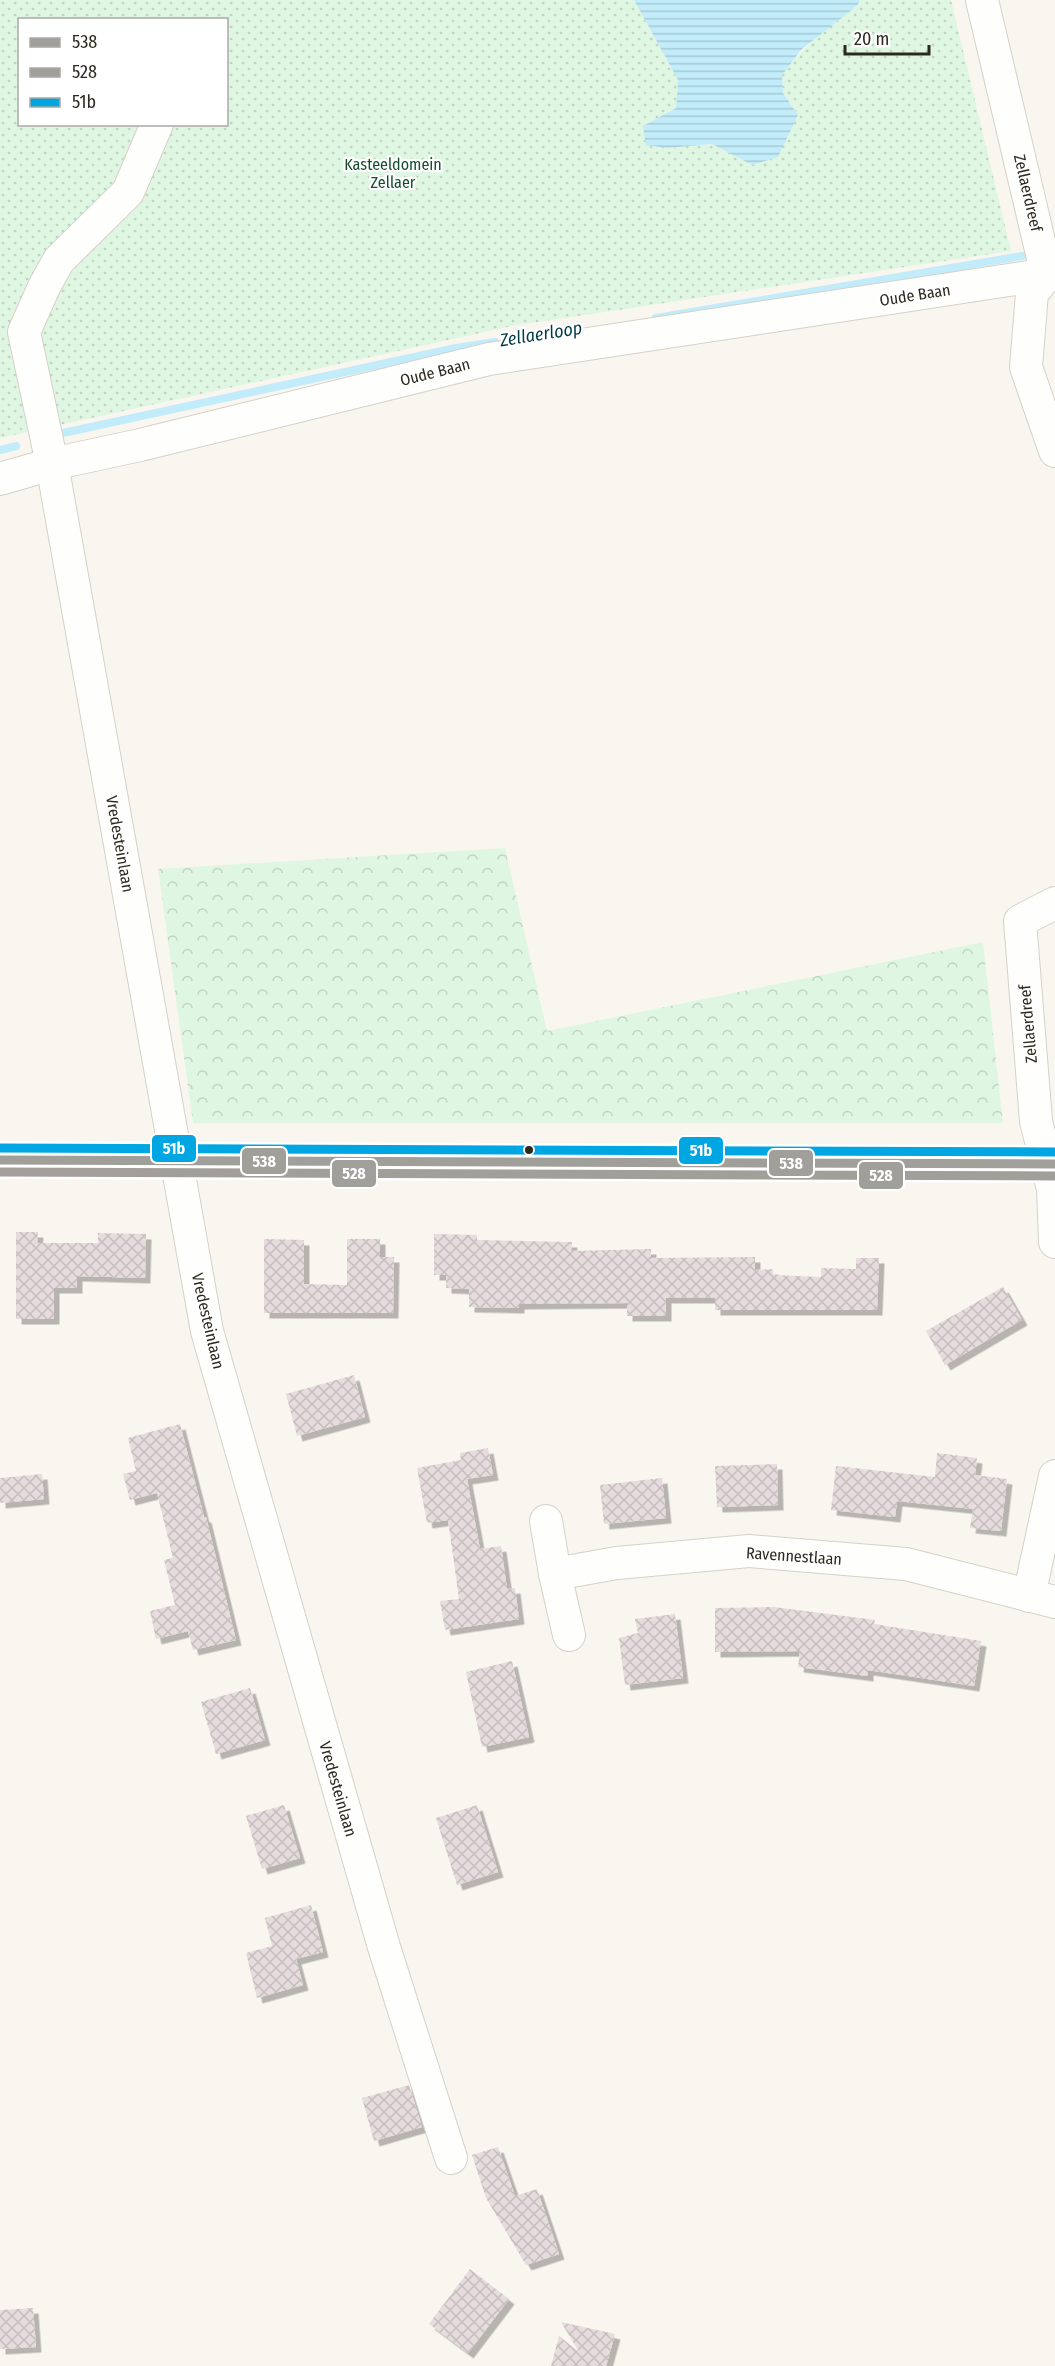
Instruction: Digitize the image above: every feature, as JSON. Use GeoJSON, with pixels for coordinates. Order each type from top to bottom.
{"type":"FeatureCollection","features":[{"type":"Feature","properties":{"kind":"main road"},"geometry":{"type":"LineString","coordinates":[[0,1160],[1052,1164]]}},
{"type":"Feature","properties":{"kind":"street","name":"Zellaerdreef"},"geometry":{"type":"LineString","coordinates":[[982,0],[1051,274]]}},
{"type":"Feature","properties":{"kind":"street","name":"Vredesteinlaan"},"geometry":{"type":"LineString","coordinates":[[156,126],[128,192],[59,260],[24,332],[52,464],[207,1331],[384,1947],[451,2158]]}},
{"type":"Feature","properties":{"kind":"street"},"geometry":{"type":"LineString","coordinates":[[1051,274],[1032,293],[1026,367],[1055,451]]}},
{"type":"Feature","properties":{"kind":"street","name":"Oude Baan"},"geometry":{"type":"LineString","coordinates":[[0,479],[52,464],[141,445],[489,359],[1051,274]]}},
{"type":"Feature","properties":{"kind":"street","name":"Zellaerdreef"},"geometry":{"type":"LineString","coordinates":[[1052,1164],[1036,1121],[1020,921],[1055,903]]}},
{"type":"Feature","properties":{"kind":"street"},"geometry":{"type":"LineString","coordinates":[[1052,1164],[1055,1242]]}},
{"type":"Feature","properties":{"kind":"street","name":"Ravennestlaan"},"geometry":{"type":"LineString","coordinates":[[555,1574],[617,1563],[749,1551],[906,1564],[1042,1599],[1055,1476]]}},
{"type":"Feature","properties":{"kind":"street"},"geometry":{"type":"LineString","coordinates":[[546,1521],[569,1635]]}},
{"type":"Feature","properties":{"kind":"green space","name":"Kasteeldomein Zellaer"},"geometry":{"type":"Polygon","coordinates":[[[0,0],[634,0],[678,80],[676,108],[643,126],[668,148],[712,144],[752,165],[798,115],[783,93],[782,75],[808,45],[858,5],[860,0],[951,0],[1011,251],[512,326],[0,438],[0,0]]]}},
{"type":"Feature","properties":{"kind":"green space"},"geometry":{"type":"Polygon","coordinates":[[[505,848],[547,1031],[983,942],[1003,1123],[193,1123],[158,869],[505,848]]]}},
{"type":"Feature","properties":{"kind":"water"},"geometry":{"type":"Polygon","coordinates":[[[634,0],[860,0],[858,5],[802,49],[782,75],[783,93],[798,115],[778,157],[752,165],[712,144],[668,148],[646,145],[643,126],[676,108],[678,80],[634,0]]]}},
{"type":"Feature","properties":{"kind":"building"},"geometry":{"type":"Polygon","coordinates":[[[16,1232],[38,1232],[37,1243],[98,1243],[98,1233],[146,1234],[145,1278],[77,1276],[77,1288],[54,1288],[54,1319],[16,1319],[16,1232]]]}},
{"type":"Feature","properties":{"kind":"building"},"geometry":{"type":"Polygon","coordinates":[[[434,1234],[477,1235],[477,1240],[572,1242],[571,1251],[651,1249],[651,1258],[755,1257],[755,1270],[773,1269],[773,1275],[821,1277],[821,1268],[856,1269],[856,1258],[879,1258],[877,1310],[715,1310],[715,1298],[666,1298],[666,1316],[627,1316],[627,1303],[519,1304],[519,1308],[469,1307],[469,1289],[446,1288],[446,1275],[434,1275],[434,1234]]]}},
{"type":"Feature","properties":{"kind":"building"},"geometry":{"type":"Polygon","coordinates":[[[264,1239],[304,1240],[304,1284],[347,1285],[347,1239],[380,1239],[380,1257],[394,1257],[393,1313],[264,1313],[264,1239]]]}},
{"type":"Feature","properties":{"kind":"building"},"geometry":{"type":"Polygon","coordinates":[[[1003,1287],[1022,1320],[945,1365],[926,1331],[1003,1287]]]}},
{"type":"Feature","properties":{"kind":"building"},"geometry":{"type":"Polygon","coordinates":[[[354,1375],[365,1417],[297,1436],[286,1394],[354,1375]]]}},
{"type":"Feature","properties":{"kind":"building"},"geometry":{"type":"Polygon","coordinates":[[[180,1424],[204,1517],[206,1517],[236,1640],[193,1650],[188,1631],[156,1639],[150,1611],[175,1605],[164,1560],[173,1558],[157,1493],[130,1500],[123,1474],[136,1471],[128,1438],[180,1424]]]}},
{"type":"Feature","properties":{"kind":"building"},"geometry":{"type":"Polygon","coordinates":[[[488,1448],[493,1475],[467,1479],[480,1549],[501,1546],[507,1589],[515,1588],[519,1619],[445,1630],[440,1601],[459,1599],[448,1520],[427,1523],[417,1468],[461,1460],[460,1453],[488,1448]]]}},
{"type":"Feature","properties":{"kind":"building"},"geometry":{"type":"Polygon","coordinates":[[[937,1453],[977,1458],[975,1475],[1007,1479],[1001,1531],[970,1528],[973,1509],[897,1501],[895,1517],[831,1510],[836,1466],[935,1477],[937,1453]]]}},
{"type":"Feature","properties":{"kind":"building"},"geometry":{"type":"Polygon","coordinates":[[[777,1464],[778,1505],[717,1507],[715,1466],[777,1464]]]}},
{"type":"Feature","properties":{"kind":"building"},"geometry":{"type":"Polygon","coordinates":[[[42,1474],[44,1499],[0,1503],[0,1478],[42,1474]]]}},
{"type":"Feature","properties":{"kind":"building"},"geometry":{"type":"Polygon","coordinates":[[[662,1478],[666,1518],[604,1524],[600,1485],[662,1478]]]}},
{"type":"Feature","properties":{"kind":"building"},"geometry":{"type":"Polygon","coordinates":[[[774,1607],[875,1620],[874,1624],[981,1641],[974,1686],[868,1670],[868,1676],[798,1667],[800,1651],[715,1652],[715,1608],[774,1607]]]}},
{"type":"Feature","properties":{"kind":"building"},"geometry":{"type":"Polygon","coordinates":[[[675,1614],[683,1678],[625,1685],[619,1638],[638,1633],[635,1619],[675,1614]]]}},
{"type":"Feature","properties":{"kind":"building"},"geometry":{"type":"Polygon","coordinates":[[[512,1661],[529,1737],[482,1747],[466,1672],[512,1661]]]}},
{"type":"Feature","properties":{"kind":"building"},"geometry":{"type":"Polygon","coordinates":[[[250,1688],[265,1740],[216,1754],[201,1702],[250,1688]]]}},
{"type":"Feature","properties":{"kind":"building"},"geometry":{"type":"Polygon","coordinates":[[[284,1805],[300,1858],[262,1869],[246,1816],[284,1805]]]}},
{"type":"Feature","properties":{"kind":"building"},"geometry":{"type":"Polygon","coordinates":[[[477,1805],[498,1872],[457,1885],[436,1818],[477,1805]]]}},
{"type":"Feature","properties":{"kind":"building"},"geometry":{"type":"Polygon","coordinates":[[[311,1905],[323,1952],[296,1959],[303,1985],[257,1998],[246,1953],[272,1946],[265,1918],[311,1905]]]}},
{"type":"Feature","properties":{"kind":"building"},"geometry":{"type":"Polygon","coordinates":[[[409,2085],[422,2127],[374,2141],[362,2098],[409,2085]]]}},
{"type":"Feature","properties":{"kind":"building"},"geometry":{"type":"Polygon","coordinates":[[[498,2147],[515,2196],[537,2189],[559,2254],[526,2265],[486,2198],[472,2155],[498,2147]]]}},
{"type":"Feature","properties":{"kind":"building"},"geometry":{"type":"Polygon","coordinates":[[[470,2269],[509,2299],[468,2353],[429,2324],[470,2269]]]}},
{"type":"Feature","properties":{"kind":"building"},"geometry":{"type":"Polygon","coordinates":[[[33,2308],[36,2347],[0,2349],[0,2310],[33,2308]]]}},
{"type":"Feature","properties":{"kind":"building"},"geometry":{"type":"Polygon","coordinates":[[[561,2322],[615,2334],[606,2366],[551,2366],[559,2336],[579,2352],[561,2322]]]}},
{"type":"Feature","properties":{"kind":"waterway","name":"Zellaerloop"},"geometry":{"type":"LineString","coordinates":[[656,318],[1022,256]]}},
{"type":"Feature","properties":{"kind":"waterway","name":"Zellaerloop"},"geometry":{"type":"LineString","coordinates":[[63,433],[456,348],[495,342]]}},
{"type":"Feature","properties":{"kind":"waterway","name":"Zellaerloop"},"geometry":{"type":"LineString","coordinates":[[0,450],[16,446]]}},
{"type":"Feature","properties":{"kind":"transit line","name":"51b"},"geometry":{"type":"LineString","coordinates":[[0,1148],[1055,1152]]}},
{"type":"Feature","properties":{"kind":"transit line","name":"538"},"geometry":{"type":"LineString","coordinates":[[0,1160],[1055,1164]]}},
{"type":"Feature","properties":{"kind":"transit line","name":"528"},"geometry":{"type":"LineString","coordinates":[[0,1172],[1055,1176]]}}]}
